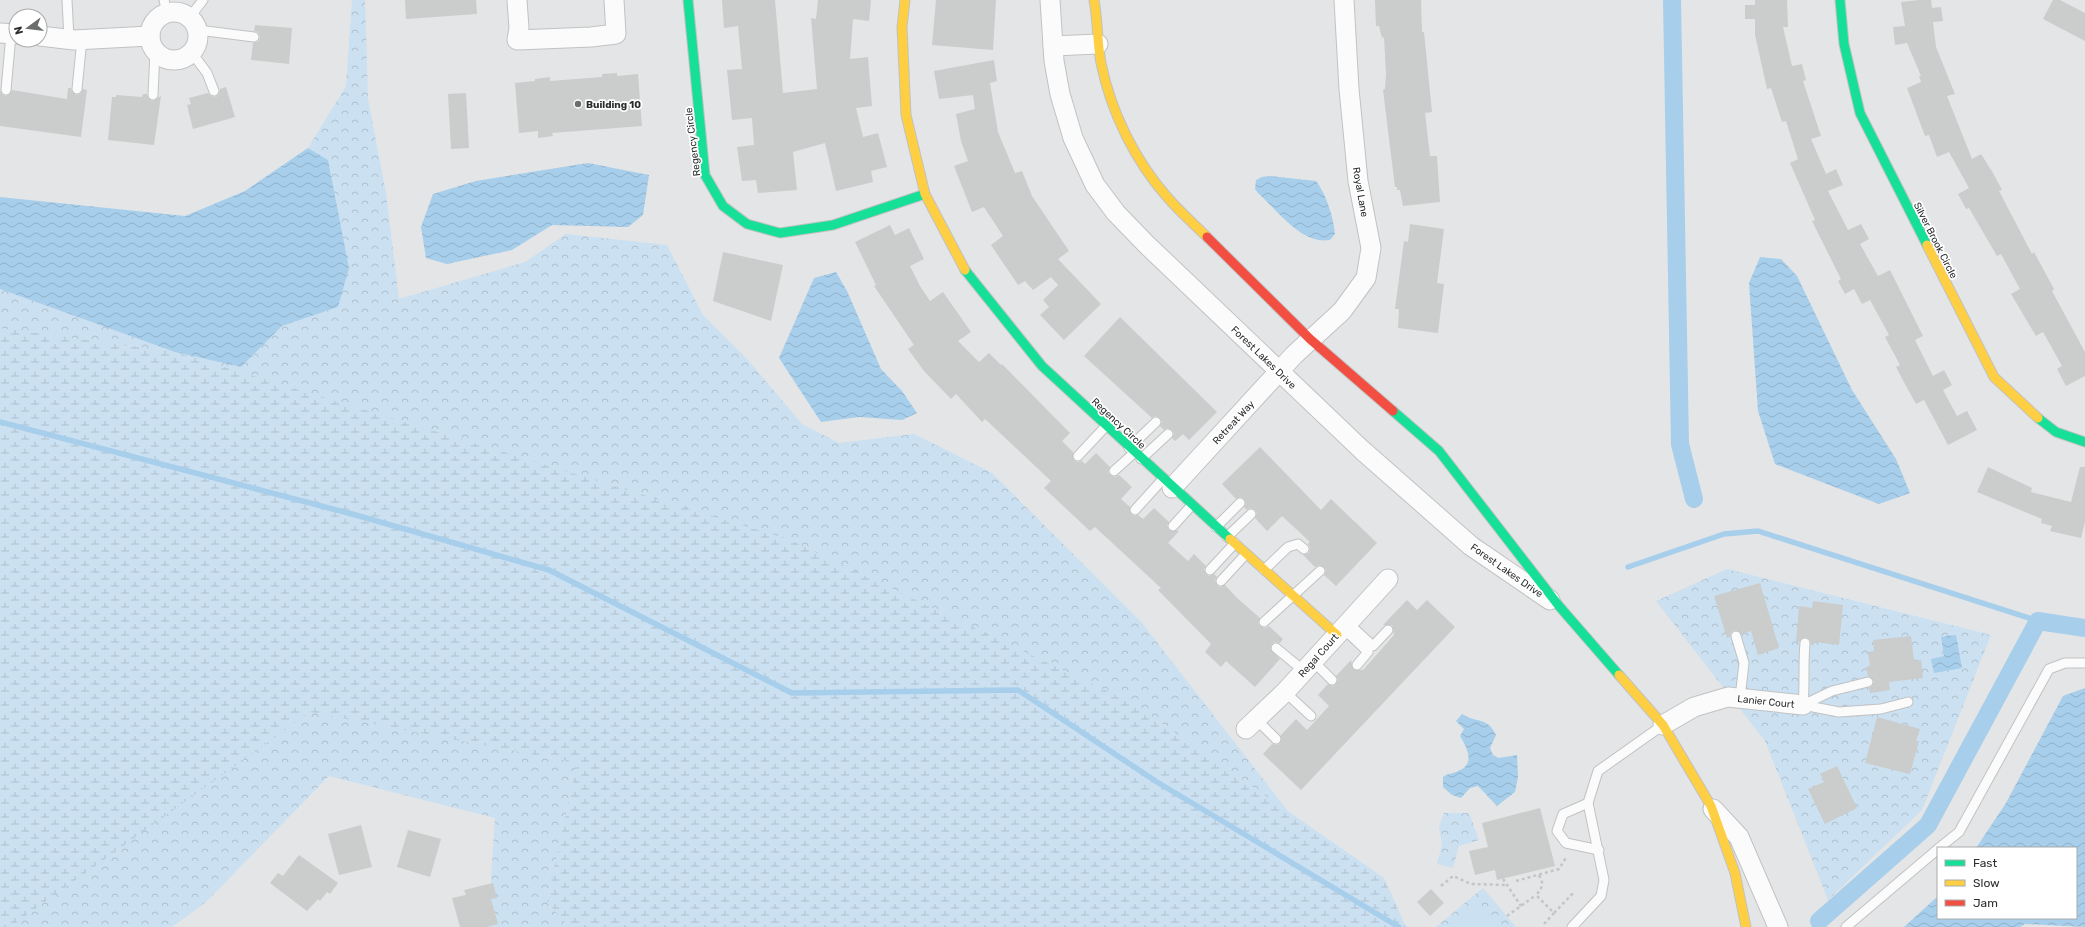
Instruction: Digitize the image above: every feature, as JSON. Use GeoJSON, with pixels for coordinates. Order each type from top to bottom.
{"type":"FeatureCollection","features":[{"type":"Feature","properties":{"kind":"street"},"geometry":{"type":"LineString","coordinates":[[517,0],[520,28],[517,40],[591,37],[616,34],[614,0]]}},
{"type":"Feature","properties":{"kind":"street","name":"Regency Circle"},"geometry":{"type":"LineString","coordinates":[[688,0],[705,175],[723,206],[747,224],[780,233],[833,225],[925,194]]}},
{"type":"Feature","properties":{"kind":"street","name":"Regency Circle"},"geometry":{"type":"LineString","coordinates":[[905,0],[902,27],[906,115],[925,194],[965,271],[1042,366],[1167,483],[1293,596],[1343,629]]}},
{"type":"Feature","properties":{"kind":"street","name":"Forest Lakes Drive"},"geometry":{"type":"LineString","coordinates":[[1050,0],[1054,61],[1060,94],[1073,138],[1095,185],[1116,213],[1146,244],[1362,450],[1471,546],[1559,606]]}},
{"type":"Feature","properties":{"kind":"street","name":"Forest Lakes Drive"},"geometry":{"type":"LineString","coordinates":[[1094,0],[1098,44],[1107,86],[1117,116],[1130,147],[1149,177],[1168,198],[1310,339],[1439,451],[1559,606],[1663,725],[1711,806],[1735,872],[1746,927]]}},
{"type":"Feature","properties":{"kind":"street","name":"Royal Lane"},"geometry":{"type":"LineString","coordinates":[[1294,355],[1310,339],[1342,312],[1366,278],[1371,248],[1358,181],[1348,89],[1344,0]]}},
{"type":"Feature","properties":{"kind":"street","name":"Silver Brook Circle"},"geometry":{"type":"LineString","coordinates":[[1840,0],[1844,44],[1860,113],[1994,377],[2029,411],[2056,432],[2085,442]]}},
{"type":"Feature","properties":{"kind":"street"},"geometry":{"type":"LineString","coordinates":[[48,37],[152,44],[169,60],[185,58],[192,53],[196,46],[194,24],[183,13],[166,6],[154,21],[152,44]]}},
{"type":"Feature","properties":{"kind":"street"},"geometry":{"type":"LineString","coordinates":[[1053,46],[1098,44]]}},
{"type":"Feature","properties":{"kind":"street","name":"Retreat Way"},"geometry":{"type":"LineString","coordinates":[[1167,483],[1279,372],[1294,355]]}},
{"type":"Feature","properties":{"kind":"street","name":"Regal Court"},"geometry":{"type":"LineString","coordinates":[[1251,724],[1285,692],[1388,579]]}},
{"type":"Feature","properties":{"kind":"street","name":"Lanier Court"},"geometry":{"type":"LineString","coordinates":[[1663,725],[1694,707],[1728,697],[1803,705]]}},
{"type":"Feature","properties":{"kind":"street","name":"Forest Lakes Drive"},"geometry":{"type":"LineString","coordinates":[[1711,806],[1739,837],[1778,927]]}},
{"type":"Feature","properties":{"kind":"lane"},"geometry":{"type":"LineString","coordinates":[[67,0],[76,39],[77,89]]}},
{"type":"Feature","properties":{"kind":"lane"},"geometry":{"type":"LineString","coordinates":[[203,0],[194,24],[254,37]]}},
{"type":"Feature","properties":{"kind":"lane"},"geometry":{"type":"LineString","coordinates":[[152,44],[153,95]]}},
{"type":"Feature","properties":{"kind":"lane"},"geometry":{"type":"LineString","coordinates":[[6,90],[8,48]]}},
{"type":"Feature","properties":{"kind":"lane"},"geometry":{"type":"LineString","coordinates":[[192,53],[207,73],[214,91]]}},
{"type":"Feature","properties":{"kind":"lane"},"geometry":{"type":"LineString","coordinates":[[1135,453],[1156,422]]}},
{"type":"Feature","properties":{"kind":"lane"},"geometry":{"type":"LineString","coordinates":[[1078,456],[1106,426]]}},
{"type":"Feature","properties":{"kind":"lane"},"geometry":{"type":"LineString","coordinates":[[1114,471],[1135,453],[1168,434]]}},
{"type":"Feature","properties":{"kind":"lane"},"geometry":{"type":"LineString","coordinates":[[1135,510],[1167,483]]}},
{"type":"Feature","properties":{"kind":"lane"},"geometry":{"type":"LineString","coordinates":[[1216,527],[1240,503]]}},
{"type":"Feature","properties":{"kind":"lane"},"geometry":{"type":"LineString","coordinates":[[1173,526],[1192,505]]}},
{"type":"Feature","properties":{"kind":"lane"},"geometry":{"type":"LineString","coordinates":[[1210,570],[1251,514]]}},
{"type":"Feature","properties":{"kind":"lane"},"geometry":{"type":"LineString","coordinates":[[1264,570],[1288,547],[1298,544],[1304,549]]}},
{"type":"Feature","properties":{"kind":"lane"},"geometry":{"type":"LineString","coordinates":[[1221,580],[1247,554]]}},
{"type":"Feature","properties":{"kind":"lane"},"geometry":{"type":"LineString","coordinates":[[1264,622],[1320,571]]}},
{"type":"Feature","properties":{"kind":"lane"},"geometry":{"type":"LineString","coordinates":[[1343,629],[1373,646],[1388,630]]}},
{"type":"Feature","properties":{"kind":"lane"},"geometry":{"type":"LineString","coordinates":[[1343,629],[1368,652],[1357,665]]}},
{"type":"Feature","properties":{"kind":"lane"},"geometry":{"type":"LineString","coordinates":[[1736,636],[1744,664],[1740,698]]}},
{"type":"Feature","properties":{"kind":"lane"},"geometry":{"type":"LineString","coordinates":[[1803,705],[1806,676],[1803,667],[1805,644]]}},
{"type":"Feature","properties":{"kind":"lane"},"geometry":{"type":"LineString","coordinates":[[1276,648],[1332,680]]}},
{"type":"Feature","properties":{"kind":"lane"},"geometry":{"type":"LineString","coordinates":[[1941,847],[1959,832],[2049,669],[2065,663],[2085,663]]}},
{"type":"Feature","properties":{"kind":"lane"},"geometry":{"type":"LineString","coordinates":[[1803,705],[1832,691],[1868,682]]}},
{"type":"Feature","properties":{"kind":"lane"},"geometry":{"type":"LineString","coordinates":[[1285,692],[1311,716]]}},
{"type":"Feature","properties":{"kind":"lane"},"geometry":{"type":"LineString","coordinates":[[1803,705],[1839,712],[1881,709],[1908,702]]}},
{"type":"Feature","properties":{"kind":"lane"},"geometry":{"type":"LineString","coordinates":[[1251,724],[1276,739]]}},
{"type":"Feature","properties":{"kind":"lane"},"geometry":{"type":"LineString","coordinates":[[1572,927],[1601,896],[1604,880],[1599,850],[1588,803],[1598,771],[1663,725]]}},
{"type":"Feature","properties":{"kind":"lane"},"geometry":{"type":"LineString","coordinates":[[1588,803],[1563,814],[1557,832],[1566,843],[1599,850]]}},
{"type":"Feature","properties":{"kind":"lane"},"geometry":{"type":"LineString","coordinates":[[1846,927],[1937,851]]}},
{"type":"Feature","properties":{"kind":"path"},"geometry":{"type":"LineString","coordinates":[[1516,882],[1559,869],[1567,858],[1566,843]]}},
{"type":"Feature","properties":{"kind":"path"},"geometry":{"type":"LineString","coordinates":[[1507,916],[1536,895],[1542,888],[1543,882],[1539,875]]}},
{"type":"Feature","properties":{"kind":"path"},"geometry":{"type":"LineString","coordinates":[[1441,886],[1454,876],[1471,884],[1506,885]]}},
{"type":"Feature","properties":{"kind":"path"},"geometry":{"type":"LineString","coordinates":[[1503,879],[1521,906]]}},
{"type":"Feature","properties":{"kind":"path"},"geometry":{"type":"LineString","coordinates":[[1544,924],[1574,892]]}},
{"type":"Feature","properties":{"kind":"path"},"geometry":{"type":"LineString","coordinates":[[1536,895],[1554,913]]}},
{"type":"Feature","properties":{"kind":"green space"},"geometry":{"type":"Polygon","coordinates":[[[352,0],[365,0],[368,99],[386,193],[399,299],[525,262],[566,234],[667,245],[703,315],[747,359],[802,424],[839,443],[914,434],[992,473],[1142,623],[1378,927],[488,927],[495,818],[329,776],[206,902],[172,927],[0,927],[0,289],[175,352],[241,367],[282,326],[338,307],[349,268],[328,161],[308,148],[346,86],[352,0]]]}},
{"type":"Feature","properties":{"kind":"green space"},"geometry":{"type":"Polygon","coordinates":[[[0,328],[175,352],[788,539],[1134,704],[1384,878],[1406,927],[569,927],[547,902],[577,763],[310,712],[10,927],[0,927],[0,328]]]}},
{"type":"Feature","properties":{"kind":"green space"},"geometry":{"type":"Polygon","coordinates":[[[1727,569],[1991,635],[1922,810],[1828,900],[1765,741],[1656,601],[1727,569]]]}},
{"type":"Feature","properties":{"kind":"green space"},"geometry":{"type":"Polygon","coordinates":[[[1444,813],[1469,813],[1479,840],[1459,846],[1453,868],[1437,864],[1442,845],[1439,827],[1444,813]]]}},
{"type":"Feature","properties":{"kind":"green space"},"geometry":{"type":"Polygon","coordinates":[[[1483,888],[1516,927],[1436,927],[1483,888]]]}},
{"type":"Feature","properties":{"kind":"green space"},"geometry":{"type":"Polygon","coordinates":[[[1476,902],[1495,925],[1492,927],[1445,927],[1476,902]]]}},
{"type":"Feature","properties":{"kind":"water"},"geometry":{"type":"Polygon","coordinates":[[[308,148],[328,160],[349,268],[338,307],[282,326],[241,367],[175,352],[0,289],[0,197],[185,216],[245,191],[308,148]]]}},
{"type":"Feature","properties":{"kind":"water"},"geometry":{"type":"Polygon","coordinates":[[[588,163],[649,175],[643,215],[628,227],[552,225],[512,250],[447,264],[426,258],[421,227],[433,194],[476,181],[588,163]]]}},
{"type":"Feature","properties":{"kind":"water"},"geometry":{"type":"Polygon","coordinates":[[[1269,176],[1316,181],[1329,206],[1333,220],[1335,234],[1330,240],[1320,240],[1300,232],[1282,217],[1258,193],[1255,189],[1256,180],[1269,176]]]}},
{"type":"Feature","properties":{"kind":"water"},"geometry":{"type":"Polygon","coordinates":[[[1760,257],[1781,259],[1797,276],[1852,390],[1896,459],[1910,493],[1879,504],[1775,464],[1758,411],[1749,283],[1760,257]]]}},
{"type":"Feature","properties":{"kind":"water"},"geometry":{"type":"Polygon","coordinates":[[[836,272],[847,291],[881,369],[902,391],[917,413],[902,420],[859,417],[821,422],[779,358],[814,278],[836,272]]]}},
{"type":"Feature","properties":{"kind":"water"},"geometry":{"type":"Polygon","coordinates":[[[1956,635],[1962,668],[1934,673],[1931,659],[1944,656],[1941,637],[1956,635]]]}},
{"type":"Feature","properties":{"kind":"water"},"geometry":{"type":"Polygon","coordinates":[[[2085,688],[2085,927],[2025,924],[2020,927],[1904,927],[1937,897],[1937,919],[2077,919],[2077,847],[1977,847],[2006,803],[2063,696],[2085,688]]]}},
{"type":"Feature","properties":{"kind":"water"},"geometry":{"type":"Polygon","coordinates":[[[1462,714],[1485,723],[1493,729],[1496,735],[1490,748],[1493,755],[1499,758],[1517,755],[1518,777],[1515,792],[1497,806],[1478,786],[1470,788],[1461,798],[1452,795],[1443,787],[1443,777],[1464,768],[1467,764],[1467,751],[1460,736],[1464,729],[1456,721],[1462,714]]]}},
{"type":"Feature","properties":{"kind":"building"},"geometry":{"type":"Polygon","coordinates":[[[405,0],[476,0],[477,14],[406,19],[405,0]]]}},
{"type":"Feature","properties":{"kind":"building"},"geometry":{"type":"Polygon","coordinates":[[[722,0],[775,0],[783,93],[817,89],[811,18],[816,19],[818,0],[871,0],[869,21],[853,19],[850,59],[868,57],[872,106],[856,108],[863,137],[878,133],[887,167],[871,171],[873,182],[836,191],[825,143],[793,152],[797,190],[758,193],[756,180],[742,181],[737,147],[754,145],[752,118],[732,120],[727,70],[742,69],[738,26],[724,28],[722,0]]]}},
{"type":"Feature","properties":{"kind":"building"},"geometry":{"type":"Polygon","coordinates":[[[936,0],[996,0],[993,50],[932,45],[936,0]]]}},
{"type":"Feature","properties":{"kind":"building"},"geometry":{"type":"Polygon","coordinates":[[[1375,0],[1421,0],[1422,32],[1424,32],[1432,112],[1425,113],[1430,156],[1437,156],[1440,202],[1403,206],[1400,190],[1397,190],[1397,187],[1395,187],[1383,90],[1385,89],[1386,74],[1384,37],[1382,38],[1379,26],[1376,26],[1375,0]]]}},
{"type":"Feature","properties":{"kind":"building"},"geometry":{"type":"Polygon","coordinates":[[[1755,0],[1787,0],[1788,27],[1783,27],[1792,66],[1802,64],[1806,80],[1803,81],[1821,136],[1811,139],[1826,174],[1836,169],[1843,185],[1828,191],[1848,230],[1861,224],[1869,239],[1860,244],[1878,276],[1890,270],[1923,336],[1915,340],[1933,376],[1944,370],[1952,385],[1943,390],[1957,416],[1967,411],[1977,430],[1948,445],[1924,400],[1916,404],[1906,386],[1896,367],[1900,365],[1885,337],[1889,335],[1870,300],[1862,304],[1854,289],[1845,294],[1838,281],[1841,279],[1812,221],[1815,220],[1790,163],[1798,159],[1786,121],[1782,122],[1771,88],[1767,89],[1755,35],[1755,19],[1745,19],[1745,5],[1755,5],[1755,0]]]}},
{"type":"Feature","properties":{"kind":"building"},"geometry":{"type":"Polygon","coordinates":[[[1931,0],[1932,8],[1941,7],[1943,21],[1933,22],[1936,47],[1955,94],[1947,96],[1972,159],[1981,154],[1993,173],[2002,190],[1999,191],[2032,254],[2034,252],[2054,289],[2052,291],[2085,352],[2085,376],[2066,386],[2057,369],[2062,366],[2043,332],[2036,336],[2011,294],[2020,289],[2001,254],[1997,256],[1969,208],[1966,209],[1958,194],[1969,188],[1949,152],[1937,157],[1929,135],[1925,136],[1907,88],[1921,82],[1919,76],[1921,76],[1907,43],[1895,45],[1893,27],[1905,26],[1901,2],[1931,0]]]}},
{"type":"Feature","properties":{"kind":"building"},"geometry":{"type":"Polygon","coordinates":[[[2053,0],[2060,0],[2085,13],[2085,41],[2043,19],[2053,0]]]}},
{"type":"Feature","properties":{"kind":"building"},"geometry":{"type":"Polygon","coordinates":[[[255,25],[292,28],[289,64],[251,60],[253,43],[259,41],[260,37],[258,32],[254,31],[255,25]]]}},
{"type":"Feature","properties":{"kind":"building"},"geometry":{"type":"Polygon","coordinates":[[[994,60],[997,81],[990,83],[998,132],[1015,173],[1022,171],[1032,196],[1069,251],[1058,259],[1101,304],[1064,340],[1040,315],[1049,307],[1043,300],[1058,285],[1051,277],[1033,290],[1025,281],[1018,285],[991,245],[1003,236],[984,207],[972,212],[954,166],[968,161],[961,141],[956,114],[975,109],[973,95],[939,99],[934,71],[994,60]]]}},
{"type":"Feature","properties":{"kind":"building","name":"Building 10"},"geometry":{"type":"Polygon","coordinates":[[[617,73],[617,76],[638,74],[642,126],[552,133],[553,136],[538,138],[538,131],[519,133],[515,83],[535,81],[535,79],[550,77],[550,81],[602,77],[602,74],[617,73]]]}},
{"type":"Feature","properties":{"kind":"building"},"geometry":{"type":"Polygon","coordinates":[[[226,87],[235,117],[193,129],[187,105],[191,104],[189,98],[208,93],[211,96],[216,97],[219,94],[220,89],[226,87]]]}},
{"type":"Feature","properties":{"kind":"building"},"geometry":{"type":"Polygon","coordinates":[[[68,88],[71,88],[72,92],[76,95],[80,94],[83,89],[87,90],[81,137],[0,126],[0,89],[1,93],[5,96],[9,95],[12,90],[67,99],[68,88]]]}},
{"type":"Feature","properties":{"kind":"building"},"geometry":{"type":"Polygon","coordinates":[[[466,93],[469,148],[451,149],[448,94],[466,93]]]}},
{"type":"Feature","properties":{"kind":"building"},"geometry":{"type":"Polygon","coordinates":[[[143,94],[147,94],[148,98],[152,101],[161,96],[154,145],[108,140],[112,97],[116,97],[116,95],[142,97],[143,94]]]}},
{"type":"Feature","properties":{"kind":"building"},"geometry":{"type":"Polygon","coordinates":[[[1410,224],[1444,229],[1437,283],[1444,284],[1438,333],[1398,328],[1399,309],[1395,309],[1404,241],[1408,242],[1410,224]]]}},
{"type":"Feature","properties":{"kind":"building"},"geometry":{"type":"Polygon","coordinates":[[[890,225],[895,235],[909,228],[924,259],[910,266],[920,286],[930,301],[943,292],[971,332],[958,341],[979,362],[989,353],[1001,365],[1002,364],[1070,433],[1062,441],[1073,452],[1074,460],[1077,462],[1082,461],[1085,464],[1096,453],[1110,467],[1108,472],[1110,475],[1115,477],[1119,475],[1132,487],[1121,499],[1130,507],[1131,514],[1134,516],[1138,515],[1143,519],[1154,508],[1169,522],[1167,525],[1169,530],[1179,531],[1168,543],[1188,561],[1194,554],[1206,566],[1204,569],[1206,574],[1209,576],[1214,574],[1217,577],[1215,580],[1217,585],[1220,587],[1225,585],[1237,598],[1260,618],[1258,623],[1260,626],[1265,628],[1269,626],[1283,639],[1280,643],[1274,642],[1271,645],[1271,650],[1280,659],[1255,687],[1226,661],[1221,667],[1205,652],[1211,644],[1158,590],[1161,588],[1095,527],[1090,531],[1044,488],[1051,481],[985,419],[982,422],[956,394],[951,399],[924,371],[908,349],[914,345],[874,286],[876,285],[855,242],[890,225]]]}},
{"type":"Feature","properties":{"kind":"building"},"geometry":{"type":"Polygon","coordinates":[[[723,252],[783,265],[771,321],[713,301],[723,252]]]}},
{"type":"Feature","properties":{"kind":"building"},"geometry":{"type":"Polygon","coordinates":[[[1120,317],[1217,412],[1189,440],[1183,434],[1175,441],[1172,438],[1174,433],[1172,430],[1167,428],[1164,430],[1160,426],[1162,421],[1160,418],[1155,416],[1152,418],[1084,356],[1120,317]]]}},
{"type":"Feature","properties":{"kind":"building"},"geometry":{"type":"Polygon","coordinates":[[[1260,447],[1321,510],[1331,499],[1377,543],[1336,586],[1324,575],[1326,570],[1324,567],[1319,565],[1315,567],[1303,555],[1309,553],[1310,547],[1308,544],[1310,542],[1282,516],[1267,531],[1255,518],[1257,513],[1255,510],[1250,508],[1247,510],[1244,507],[1246,504],[1244,499],[1241,497],[1236,499],[1222,484],[1260,447]]]}},
{"type":"Feature","properties":{"kind":"building"},"geometry":{"type":"Polygon","coordinates":[[[1988,467],[2032,488],[2031,492],[2071,502],[2080,467],[2085,467],[2085,522],[2081,538],[2050,531],[2052,526],[2041,523],[2042,519],[1977,492],[1988,467]]]}},
{"type":"Feature","properties":{"kind":"building"},"geometry":{"type":"Polygon","coordinates":[[[1760,583],[1779,648],[1758,655],[1751,631],[1742,634],[1735,630],[1731,632],[1730,637],[1727,638],[1714,596],[1760,583]]]}},
{"type":"Feature","properties":{"kind":"building"},"geometry":{"type":"Polygon","coordinates":[[[1407,600],[1417,610],[1427,600],[1455,627],[1301,790],[1263,754],[1272,744],[1277,745],[1280,743],[1281,735],[1296,719],[1307,730],[1329,706],[1318,695],[1328,684],[1333,686],[1336,684],[1338,679],[1336,676],[1351,660],[1353,669],[1363,670],[1394,635],[1392,625],[1383,625],[1407,600]]]}},
{"type":"Feature","properties":{"kind":"building"},"geometry":{"type":"Polygon","coordinates":[[[1813,601],[1843,605],[1839,645],[1814,642],[1814,645],[1811,644],[1810,640],[1806,637],[1802,638],[1799,642],[1796,642],[1799,606],[1812,608],[1813,601]]]}},
{"type":"Feature","properties":{"kind":"building"},"geometry":{"type":"Polygon","coordinates":[[[1911,636],[1914,661],[1921,660],[1923,678],[1889,682],[1890,690],[1870,693],[1869,688],[1872,686],[1874,681],[1868,676],[1866,667],[1870,666],[1868,652],[1874,651],[1873,640],[1911,636]]]}},
{"type":"Feature","properties":{"kind":"building"},"geometry":{"type":"Polygon","coordinates":[[[1877,717],[1920,729],[1916,741],[1919,741],[1910,774],[1865,763],[1877,717]]]}},
{"type":"Feature","properties":{"kind":"building"},"geometry":{"type":"Polygon","coordinates":[[[1837,766],[1857,808],[1825,824],[1808,789],[1824,782],[1820,774],[1837,766]]]}},
{"type":"Feature","properties":{"kind":"building"},"geometry":{"type":"Polygon","coordinates":[[[1540,808],[1555,866],[1497,880],[1495,870],[1475,875],[1469,851],[1488,847],[1482,823],[1540,808]]]}},
{"type":"Feature","properties":{"kind":"building"},"geometry":{"type":"Polygon","coordinates":[[[361,825],[372,867],[339,875],[328,834],[361,825]]]}},
{"type":"Feature","properties":{"kind":"building"},"geometry":{"type":"Polygon","coordinates":[[[408,830],[441,839],[430,877],[397,867],[408,830]]]}},
{"type":"Feature","properties":{"kind":"building"},"geometry":{"type":"Polygon","coordinates":[[[299,855],[338,883],[330,894],[327,892],[320,901],[318,899],[307,911],[270,883],[278,873],[283,876],[299,855]]]}},
{"type":"Feature","properties":{"kind":"building"},"geometry":{"type":"Polygon","coordinates":[[[493,883],[497,898],[491,899],[498,924],[487,927],[460,927],[452,898],[466,895],[464,890],[493,883]]]}},
{"type":"Feature","properties":{"kind":"building"},"geometry":{"type":"Polygon","coordinates":[[[1431,889],[1444,903],[1430,916],[1417,902],[1431,889]]]}},
{"type":"Feature","properties":{"kind":"waterway"},"geometry":{"type":"LineString","coordinates":[[1672,0],[1680,444],[1694,499]]}},
{"type":"Feature","properties":{"kind":"waterway"},"geometry":{"type":"LineString","coordinates":[[0,422],[352,514],[549,570],[792,693],[1018,690],[1157,782],[1399,927]]}},
{"type":"Feature","properties":{"kind":"waterway"},"geometry":{"type":"LineString","coordinates":[[1628,567],[1724,534],[1758,531],[2038,621]]}},
{"type":"Feature","properties":{"kind":"waterway"},"geometry":{"type":"LineString","coordinates":[[1819,921],[1928,825],[2038,621],[2085,628]]}},
{"type":"Feature","properties":{"kind":"traffic: fast"},"geometry":{"type":"LineString","coordinates":[[688,0],[705,175],[723,206],[747,224],[780,233],[833,225],[925,194]]}},
{"type":"Feature","properties":{"kind":"traffic: fast"},"geometry":{"type":"LineString","coordinates":[[1840,0],[1844,44],[1860,113],[1927,245]]}},
{"type":"Feature","properties":{"kind":"traffic: fast"},"geometry":{"type":"LineString","coordinates":[[965,270],[1042,366],[1230,539]]}},
{"type":"Feature","properties":{"kind":"traffic: fast"},"geometry":{"type":"LineString","coordinates":[[1393,411],[1439,451],[1559,606],[1619,675]]}},
{"type":"Feature","properties":{"kind":"traffic: fast"},"geometry":{"type":"LineString","coordinates":[[2038,418],[2056,432],[2085,442]]}},
{"type":"Feature","properties":{"kind":"traffic: slow"},"geometry":{"type":"LineString","coordinates":[[905,0],[902,27],[906,115],[925,194],[965,270]]}},
{"type":"Feature","properties":{"kind":"traffic: slow"},"geometry":{"type":"LineString","coordinates":[[1094,0],[1101,63],[1105,81],[1111,100],[1126,135],[1135,152],[1156,184],[1177,208],[1207,237]]}},
{"type":"Feature","properties":{"kind":"traffic: slow"},"geometry":{"type":"LineString","coordinates":[[1927,245],[1994,377],[2038,418]]}},
{"type":"Feature","properties":{"kind":"traffic: slow"},"geometry":{"type":"LineString","coordinates":[[1230,539],[1337,635]]}},
{"type":"Feature","properties":{"kind":"traffic: slow"},"geometry":{"type":"LineString","coordinates":[[1619,675],[1663,725],[1711,806],[1735,873],[1746,927]]}},
{"type":"Feature","properties":{"kind":"traffic: jam"},"geometry":{"type":"LineString","coordinates":[[1207,237],[1310,339],[1393,411]]}},
{"type":"Feature","properties":{"kind":"place","name":"Building 10"},"geometry":{"type":"Point","coordinates":[578,104]}}]}
